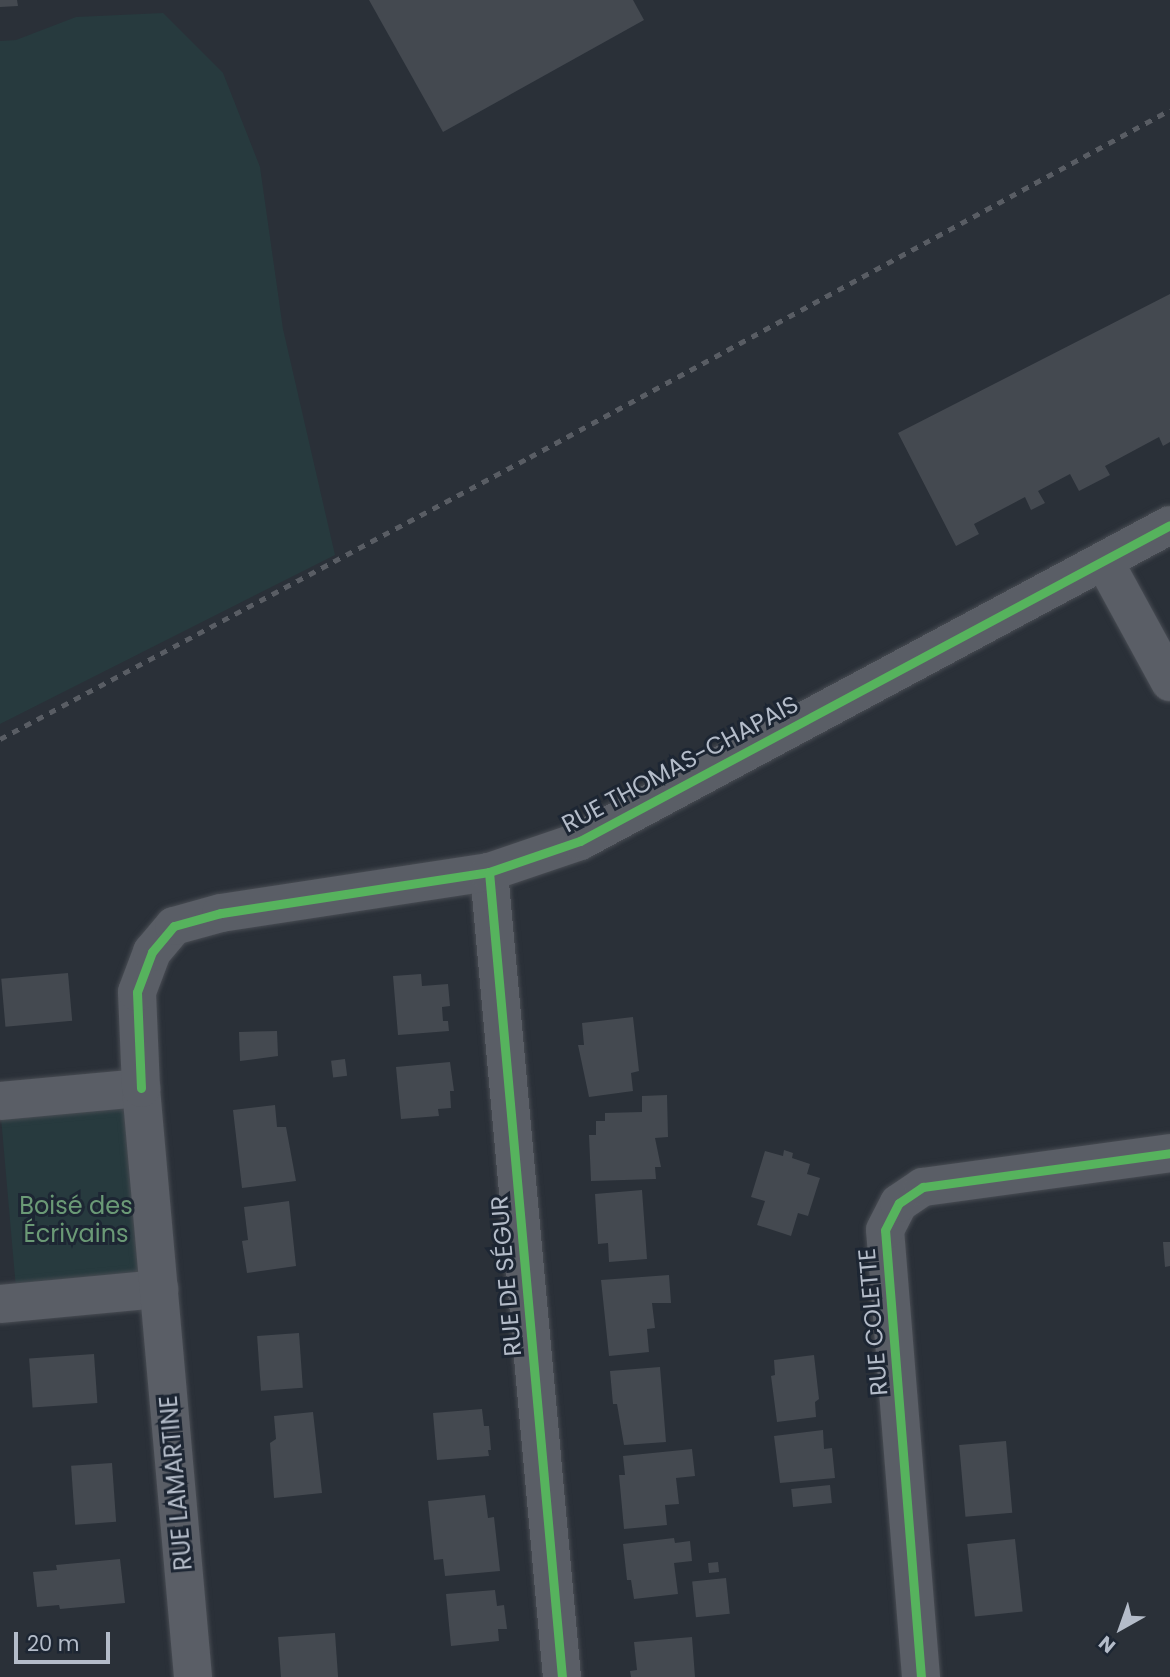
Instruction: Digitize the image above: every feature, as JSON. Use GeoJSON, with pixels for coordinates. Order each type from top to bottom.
{"type":"FeatureCollection","features":[{"type":"Feature","properties":{"kind":"street","name":"RUE THOMAS-CHAPAIS"},"geometry":{"type":"LineString","coordinates":[[141,1088],[137,992],[152,952],[174,926],[220,913],[489,872],[580,841],[1170,525]]}},
{"type":"Feature","properties":{"kind":"street"},"geometry":{"type":"LineString","coordinates":[[1104,561],[1170,682]]}},
{"type":"Feature","properties":{"kind":"street","name":"RUE DE SÉGUR"},"geometry":{"type":"LineString","coordinates":[[489,872],[562,1677]]}},
{"type":"Feature","properties":{"kind":"street"},"geometry":{"type":"LineString","coordinates":[[0,1101],[141,1088]]}},
{"type":"Feature","properties":{"kind":"street","name":"RUE LAMARTINE"},"geometry":{"type":"LineString","coordinates":[[141,1088],[193,1677]]}},
{"type":"Feature","properties":{"kind":"street","name":"RUE COLETTE"},"geometry":{"type":"LineString","coordinates":[[921,1677],[885,1230],[899,1203],[923,1187],[1170,1153]]}},
{"type":"Feature","properties":{"kind":"street"},"geometry":{"type":"LineString","coordinates":[[0,1304],[159,1289]]}},
{"type":"Feature","properties":{"kind":"green space"},"geometry":{"type":"Polygon","coordinates":[[[163,13],[223,73],[260,167],[283,329],[335,555],[0,724],[0,41],[16,40],[76,17],[163,13]]]}},
{"type":"Feature","properties":{"kind":"green space","name":"Boisé des Écrivains"},"geometry":{"type":"Polygon","coordinates":[[[141,1088],[159,1289],[17,1302],[0,1100],[141,1088]]]}},
{"type":"Feature","properties":{"kind":"building"},"geometry":{"type":"Polygon","coordinates":[[[0,0],[17,0],[18,6],[0,7],[0,0]]]}},
{"type":"Feature","properties":{"kind":"building"},"geometry":{"type":"Polygon","coordinates":[[[369,0],[633,0],[644,20],[443,132],[369,0]]]}},
{"type":"Feature","properties":{"kind":"building"},"geometry":{"type":"Polygon","coordinates":[[[1170,294],[1170,442],[1163,446],[1159,437],[1105,466],[1110,475],[1079,491],[1070,474],[1038,491],[1045,503],[1031,510],[1025,497],[974,524],[979,534],[956,546],[898,433],[1170,294]]]}},
{"type":"Feature","properties":{"kind":"building"},"geometry":{"type":"Polygon","coordinates":[[[68,973],[72,1021],[5,1027],[1,979],[68,973]]]}},
{"type":"Feature","properties":{"kind":"building"},"geometry":{"type":"Polygon","coordinates":[[[421,974],[422,986],[448,984],[450,1006],[442,1007],[443,1021],[448,1021],[449,1031],[398,1035],[393,976],[421,974]]]}},
{"type":"Feature","properties":{"kind":"building"},"geometry":{"type":"Polygon","coordinates":[[[633,1017],[639,1071],[631,1073],[633,1091],[589,1097],[578,1045],[584,1045],[582,1023],[633,1017]]]}},
{"type":"Feature","properties":{"kind":"building"},"geometry":{"type":"Polygon","coordinates":[[[277,1031],[278,1056],[240,1061],[239,1032],[277,1031]]]}},
{"type":"Feature","properties":{"kind":"building"},"geometry":{"type":"Polygon","coordinates":[[[345,1059],[347,1076],[333,1078],[331,1061],[345,1059]]]}},
{"type":"Feature","properties":{"kind":"building"},"geometry":{"type":"Polygon","coordinates":[[[450,1062],[454,1091],[450,1091],[451,1108],[438,1109],[439,1116],[401,1119],[396,1067],[450,1062]]]}},
{"type":"Feature","properties":{"kind":"building"},"geometry":{"type":"Polygon","coordinates":[[[667,1095],[668,1137],[655,1138],[661,1167],[655,1167],[656,1179],[591,1181],[589,1135],[596,1135],[596,1121],[605,1121],[605,1113],[642,1112],[642,1096],[667,1095]]]}},
{"type":"Feature","properties":{"kind":"building"},"geometry":{"type":"Polygon","coordinates":[[[275,1105],[277,1127],[286,1127],[296,1181],[242,1188],[233,1110],[275,1105]]]}},
{"type":"Feature","properties":{"kind":"building"},"geometry":{"type":"Polygon","coordinates":[[[784,1150],[793,1153],[792,1158],[810,1164],[807,1174],[820,1178],[808,1216],[798,1213],[791,1236],[757,1225],[765,1201],[751,1197],[765,1151],[783,1156],[784,1150]]]}},
{"type":"Feature","properties":{"kind":"building"},"geometry":{"type":"Polygon","coordinates":[[[642,1190],[647,1259],[609,1262],[608,1243],[598,1244],[595,1194],[642,1190]]]}},
{"type":"Feature","properties":{"kind":"building"},"geometry":{"type":"Polygon","coordinates":[[[289,1201],[296,1266],[247,1273],[242,1241],[248,1240],[244,1207],[289,1201]]]}},
{"type":"Feature","properties":{"kind":"building"},"geometry":{"type":"Polygon","coordinates":[[[1163,1242],[1170,1242],[1170,1266],[1165,1267],[1163,1242]]]}},
{"type":"Feature","properties":{"kind":"building"},"geometry":{"type":"Polygon","coordinates":[[[669,1275],[671,1303],[652,1303],[655,1328],[647,1329],[649,1352],[609,1356],[601,1280],[669,1275]]]}},
{"type":"Feature","properties":{"kind":"building"},"geometry":{"type":"Polygon","coordinates":[[[299,1333],[303,1388],[261,1391],[257,1336],[299,1333]]]}},
{"type":"Feature","properties":{"kind":"building"},"geometry":{"type":"Polygon","coordinates":[[[94,1354],[97,1403],[33,1407],[29,1359],[94,1354]]]}},
{"type":"Feature","properties":{"kind":"building"},"geometry":{"type":"Polygon","coordinates":[[[814,1355],[819,1399],[815,1402],[816,1417],[777,1422],[771,1376],[775,1375],[774,1360],[814,1355]]]}},
{"type":"Feature","properties":{"kind":"building"},"geometry":{"type":"Polygon","coordinates":[[[660,1367],[666,1442],[624,1445],[617,1404],[613,1404],[610,1371],[660,1367]]]}},
{"type":"Feature","properties":{"kind":"building"},"geometry":{"type":"Polygon","coordinates":[[[482,1409],[484,1426],[489,1426],[489,1456],[437,1460],[433,1413],[482,1409]]]}},
{"type":"Feature","properties":{"kind":"building"},"geometry":{"type":"Polygon","coordinates":[[[313,1412],[322,1493],[274,1498],[270,1443],[276,1439],[274,1416],[313,1412]]]}},
{"type":"Feature","properties":{"kind":"building"},"geometry":{"type":"Polygon","coordinates":[[[823,1430],[824,1449],[832,1448],[835,1478],[780,1483],[774,1436],[823,1430]]]}},
{"type":"Feature","properties":{"kind":"building"},"geometry":{"type":"Polygon","coordinates":[[[1006,1441],[1012,1513],[965,1517],[959,1445],[1006,1441]]]}},
{"type":"Feature","properties":{"kind":"building"},"geometry":{"type":"Polygon","coordinates":[[[692,1449],[695,1476],[676,1478],[679,1504],[665,1505],[667,1525],[624,1529],[619,1475],[625,1475],[623,1456],[692,1449]]]}},
{"type":"Feature","properties":{"kind":"building"},"geometry":{"type":"Polygon","coordinates":[[[112,1463],[116,1522],[75,1525],[71,1466],[112,1463]]]}},
{"type":"Feature","properties":{"kind":"building"},"geometry":{"type":"Polygon","coordinates":[[[830,1485],[832,1503],[793,1507],[791,1489],[830,1485]]]}},
{"type":"Feature","properties":{"kind":"building"},"geometry":{"type":"Polygon","coordinates":[[[485,1495],[488,1518],[494,1517],[500,1571],[445,1576],[443,1559],[434,1560],[428,1501],[485,1495]]]}},
{"type":"Feature","properties":{"kind":"building"},"geometry":{"type":"Polygon","coordinates":[[[674,1538],[675,1543],[690,1541],[692,1561],[674,1563],[678,1594],[634,1599],[631,1580],[627,1580],[623,1544],[674,1538]]]}},
{"type":"Feature","properties":{"kind":"building"},"geometry":{"type":"Polygon","coordinates":[[[1015,1539],[1023,1612],[975,1617],[967,1544],[1015,1539]]]}},
{"type":"Feature","properties":{"kind":"building"},"geometry":{"type":"Polygon","coordinates":[[[120,1559],[125,1603],[60,1609],[59,1605],[37,1607],[33,1572],[57,1570],[56,1565],[120,1559]]]}},
{"type":"Feature","properties":{"kind":"building"},"geometry":{"type":"Polygon","coordinates":[[[718,1562],[719,1572],[709,1573],[708,1563],[718,1562]]]}},
{"type":"Feature","properties":{"kind":"building"},"geometry":{"type":"Polygon","coordinates":[[[726,1578],[730,1614],[696,1617],[692,1582],[726,1578]]]}},
{"type":"Feature","properties":{"kind":"building"},"geometry":{"type":"Polygon","coordinates":[[[495,1590],[497,1606],[504,1605],[507,1629],[498,1629],[499,1641],[451,1646],[446,1594],[495,1590]]]}},
{"type":"Feature","properties":{"kind":"building"},"geometry":{"type":"Polygon","coordinates":[[[335,1633],[338,1677],[281,1677],[278,1637],[335,1633]]]}},
{"type":"Feature","properties":{"kind":"building"},"geometry":{"type":"Polygon","coordinates":[[[692,1637],[695,1677],[631,1677],[630,1671],[637,1670],[634,1642],[692,1637]]]}},
{"type":"Feature","properties":{"kind":"railway"},"geometry":{"type":"LineString","coordinates":[[0,739],[530,457],[1170,110]]}},
{"type":"Feature","properties":{"kind":"cycle path"},"geometry":{"type":"LineString","coordinates":[[141,1088],[137,992],[152,952],[174,926],[221,913],[489,872],[580,841],[1170,525]]}},
{"type":"Feature","properties":{"kind":"cycle path"},"geometry":{"type":"LineString","coordinates":[[489,872],[562,1677]]}},
{"type":"Feature","properties":{"kind":"cycle path"},"geometry":{"type":"LineString","coordinates":[[921,1677],[885,1230],[899,1203],[923,1187],[1170,1153]]}}]}
